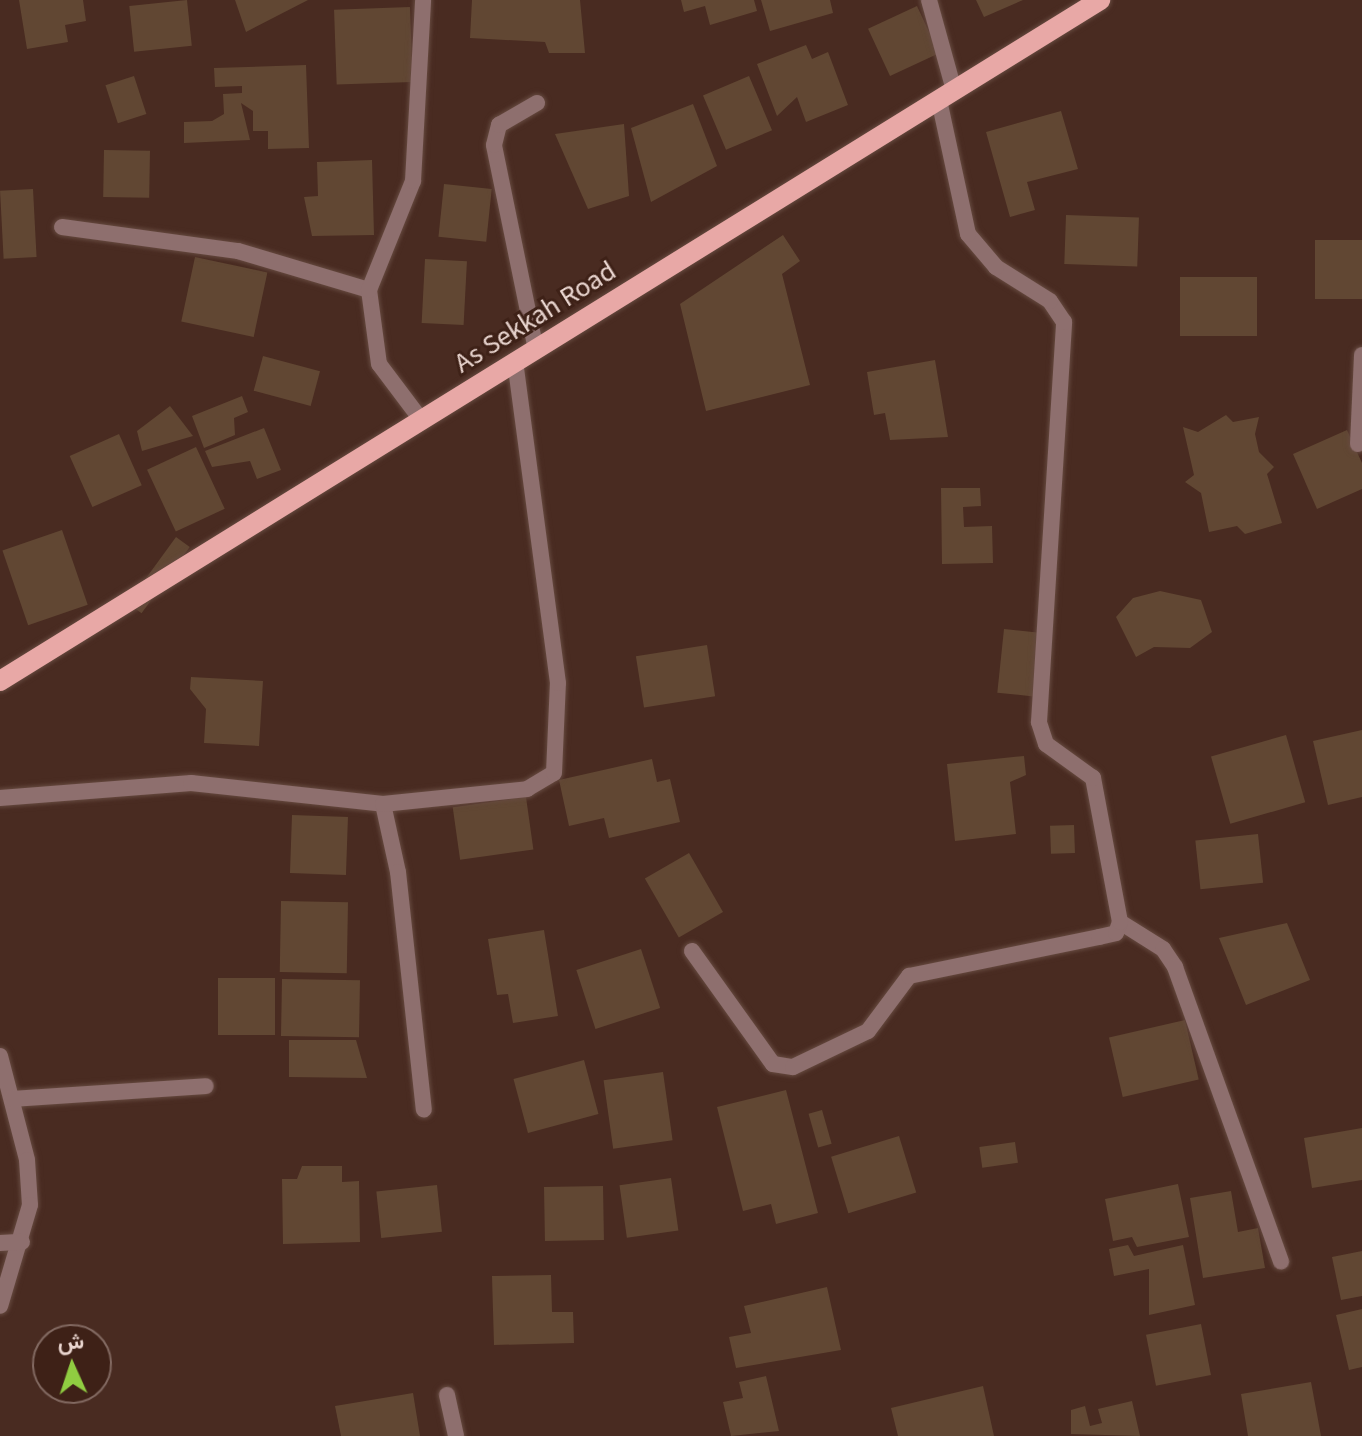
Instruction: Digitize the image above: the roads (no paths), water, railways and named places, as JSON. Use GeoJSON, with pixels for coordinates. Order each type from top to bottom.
{"type":"FeatureCollection","features":[{"type":"Feature","properties":{"kind":"main road","name":"As Sekkah Road"},"geometry":{"type":"LineString","coordinates":[[0,681],[1100,0]]}},
{"type":"Feature","properties":{"kind":"street"},"geometry":{"type":"LineString","coordinates":[[422,421],[379,364],[369,290],[413,181],[423,0]]}},
{"type":"Feature","properties":{"kind":"street"},"geometry":{"type":"LineString","coordinates":[[692,951],[773,1064],[793,1067],[868,1031],[909,976],[1116,933],[1120,922],[1093,778],[1046,744],[1039,722],[1064,322],[1050,301],[996,267],[968,234],[929,0]]}},
{"type":"Feature","properties":{"kind":"street"},"geometry":{"type":"LineString","coordinates":[[536,350],[494,145],[499,125],[537,103]]}},
{"type":"Feature","properties":{"kind":"street"},"geometry":{"type":"LineString","coordinates":[[62,227],[238,251],[369,290]]}},
{"type":"Feature","properties":{"kind":"street"},"geometry":{"type":"LineString","coordinates":[[1358,444],[1362,355]]}},
{"type":"Feature","properties":{"kind":"street"},"geometry":{"type":"LineString","coordinates":[[0,798],[191,783],[383,804],[539,787],[554,773],[558,683],[515,362]]}},
{"type":"Feature","properties":{"kind":"street"},"geometry":{"type":"LineString","coordinates":[[383,804],[398,872],[424,1110]]}},
{"type":"Feature","properties":{"kind":"street"},"geometry":{"type":"LineString","coordinates":[[1120,922],[1163,949],[1175,967],[1281,1261]]}},
{"type":"Feature","properties":{"kind":"street"},"geometry":{"type":"LineString","coordinates":[[0,1056],[27,1160],[22,1242],[0,1306]]}},
{"type":"Feature","properties":{"kind":"street"},"geometry":{"type":"LineString","coordinates":[[12,1099],[206,1086]]}},
{"type":"Feature","properties":{"kind":"street"},"geometry":{"type":"LineString","coordinates":[[0,1243],[22,1242]]}},
{"type":"Feature","properties":{"kind":"street"},"geometry":{"type":"LineString","coordinates":[[447,1395],[456,1436]]}}]}
